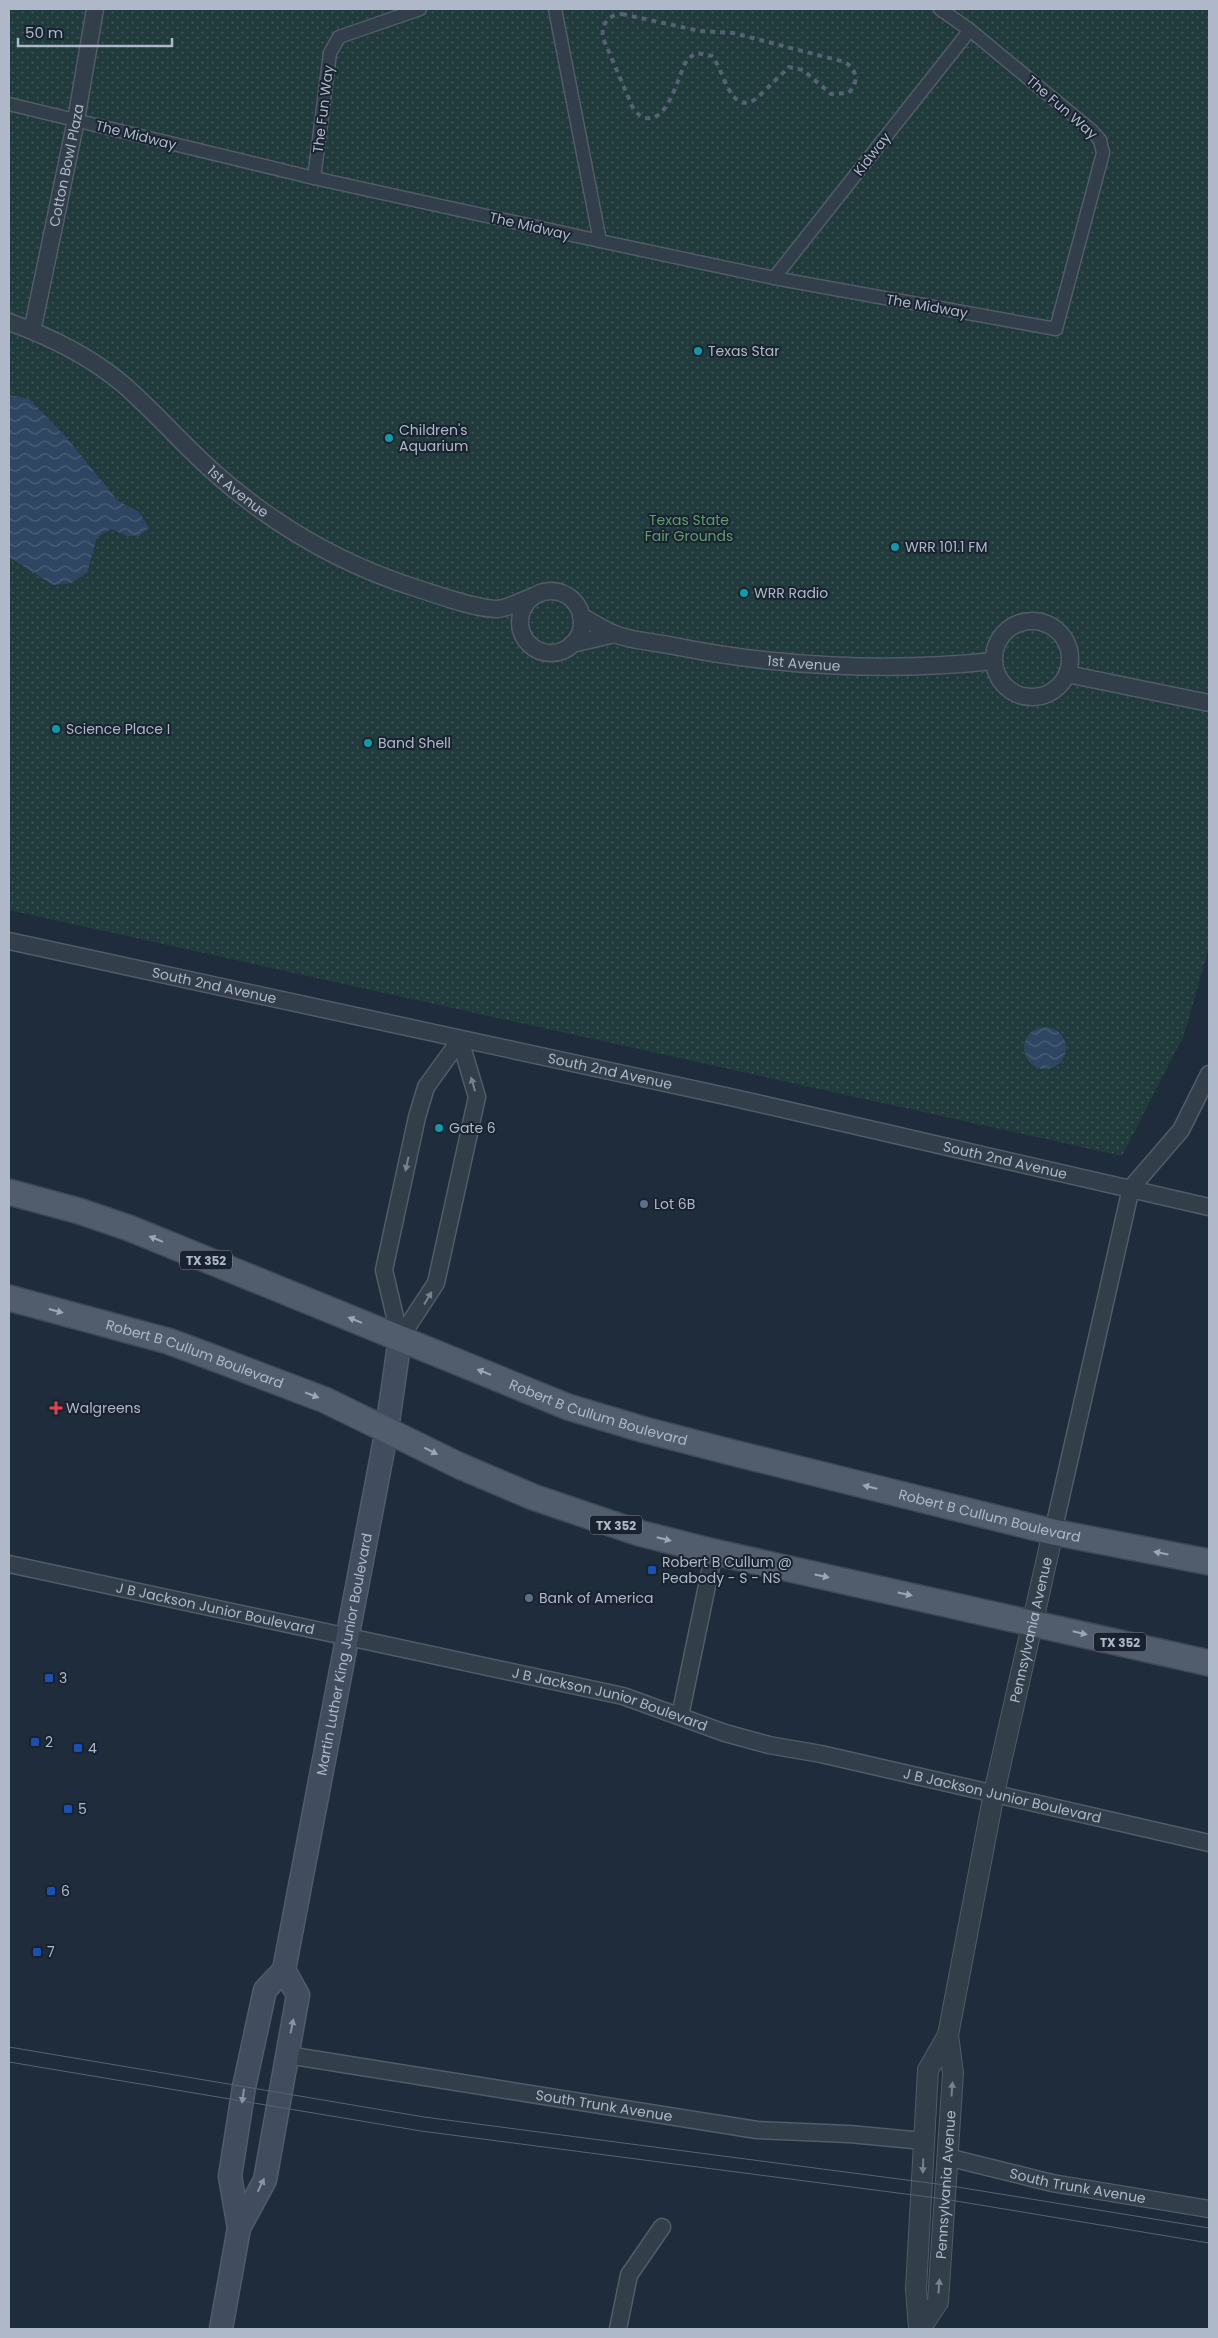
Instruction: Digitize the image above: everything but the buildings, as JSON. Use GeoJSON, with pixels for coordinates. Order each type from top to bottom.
{"type":"FeatureCollection","features":[{"type":"Feature","properties":{"kind":"main road","name":"Robert B Cullum Boulevard"},"geometry":{"type":"LineString","coordinates":[[9,1192],[79,1210],[129,1228],[568,1406],[645,1430],[1053,1532],[1209,1562]]}},
{"type":"Feature","properties":{"kind":"main road","name":"Robert B Cullum Boulevard"},"geometry":{"type":"LineString","coordinates":[[9,1298],[168,1341],[325,1400],[460,1466],[533,1497],[640,1533],[714,1552],[1209,1663]]}},
{"type":"Feature","properties":{"kind":"main road","name":"Martin Luther King Junior Boulevard"},"geometry":{"type":"LineString","coordinates":[[284,1970],[387,1430],[400,1338]]}},
{"type":"Feature","properties":{"kind":"main road"},"geometry":{"type":"LineString","coordinates":[[221,2329],[239,2228],[265,2180],[298,1995],[284,1970],[265,1990],[244,2087],[230,2176],[239,2228]]}},
{"type":"Feature","properties":{"kind":"street","name":"Cotton Bowl Plaza"},"geometry":{"type":"LineString","coordinates":[[34,322],[76,120],[95,9]]}},
{"type":"Feature","properties":{"kind":"street","name":"The Fun Way"},"geometry":{"type":"LineString","coordinates":[[314,178],[330,53],[339,37],[420,9]]}},
{"type":"Feature","properties":{"kind":"street"},"geometry":{"type":"LineString","coordinates":[[555,9],[600,241]]}},
{"type":"Feature","properties":{"kind":"street","name":"The Fun Way"},"geometry":{"type":"LineString","coordinates":[[940,9],[970,30],[1092,130],[1100,140],[1103,153],[1056,330]]}},
{"type":"Feature","properties":{"kind":"street","name":"Kidway"},"geometry":{"type":"LineString","coordinates":[[774,278],[970,30]]}},
{"type":"Feature","properties":{"kind":"street","name":"The Midway"},"geometry":{"type":"LineString","coordinates":[[9,104],[314,178],[600,241],[774,278],[1056,330]]}},
{"type":"Feature","properties":{"kind":"street","name":"1st Avenue"},"geometry":{"type":"LineString","coordinates":[[9,322],[55,340],[109,373],[136,396],[217,475],[270,516],[300,535],[349,562],[374,573],[436,595],[497,609]]}},
{"type":"Feature","properties":{"kind":"street"},"geometry":{"type":"LineString","coordinates":[[541,592],[562,592],[578,606],[581,626],[578,636],[572,644],[559,651],[545,652],[528,643],[497,609],[532,597],[541,592]]}},
{"type":"Feature","properties":{"kind":"street"},"geometry":{"type":"LineString","coordinates":[[522,635],[520,615],[524,605],[532,597]]}},
{"type":"Feature","properties":{"kind":"street","name":"1st Avenue"},"geometry":{"type":"LineString","coordinates":[[581,616],[615,634],[703,652],[767,660],[876,667],[957,665],[994,661]]}},
{"type":"Feature","properties":{"kind":"street"},"geometry":{"type":"LineString","coordinates":[[1033,621],[1045,623],[1056,629],[1064,638],[1069,650],[1070,662],[1066,674],[1059,685],[1050,692],[1038,696],[1025,696],[1014,692],[1004,684],[997,673],[994,661],[1001,637],[1010,628],[1021,623],[1033,621]]}},
{"type":"Feature","properties":{"kind":"street","name":"1st Avenue"},"geometry":{"type":"LineString","coordinates":[[572,644],[615,634]]}},
{"type":"Feature","properties":{"kind":"street"},"geometry":{"type":"LineString","coordinates":[[1066,674],[1209,703]]}},
{"type":"Feature","properties":{"kind":"street","name":"South 2nd Avenue"},"geometry":{"type":"LineString","coordinates":[[9,941],[730,1097],[1209,1207]]}},
{"type":"Feature","properties":{"kind":"street","name":"Martin Luther King Junior Boulevard"},"geometry":{"type":"LineString","coordinates":[[400,1338],[384,1270],[417,1117],[426,1087],[460,1040]]}},
{"type":"Feature","properties":{"kind":"street","name":"Martin Luther King Junior Boulevard"},"geometry":{"type":"LineString","coordinates":[[400,1338],[436,1283],[477,1097],[460,1040]]}},
{"type":"Feature","properties":{"kind":"street","name":"Pennsylvania Avenue"},"geometry":{"type":"LineString","coordinates":[[920,2329],[938,2302],[953,2073],[948,2035],[994,1793],[1131,1188],[1181,1130],[1209,1074]]}},
{"type":"Feature","properties":{"kind":"street"},"geometry":{"type":"LineString","coordinates":[[680,1716],[714,1552]]}},
{"type":"Feature","properties":{"kind":"street","name":"J B Jackson Junior Boulevard"},"geometry":{"type":"LineString","coordinates":[[9,1564],[623,1696],[726,1733],[769,1745],[820,1754],[1209,1843]]}},
{"type":"Feature","properties":{"kind":"street","name":"Pennsylvania Avenue"},"geometry":{"type":"LineString","coordinates":[[920,2329],[916,2289],[928,2070],[948,2035]]}},
{"type":"Feature","properties":{"kind":"street","name":"South Trunk Avenue"},"geometry":{"type":"LineString","coordinates":[[287,2054],[757,2130],[849,2134],[924,2141]]}},
{"type":"Feature","properties":{"kind":"street","name":"South Trunk Avenue"},"geometry":{"type":"LineString","coordinates":[[947,2157],[1052,2183],[1209,2210]]}},
{"type":"Feature","properties":{"kind":"street"},"geometry":{"type":"LineString","coordinates":[[618,2329],[629,2275],[662,2227]]}},
{"type":"Feature","properties":{"kind":"green space","name":"Texas State Fair Grounds"},"geometry":{"type":"Polygon","coordinates":[[[9,9],[1209,9],[1209,948],[1184,1035],[1122,1156],[9,910],[9,9]]]}},
{"type":"Feature","properties":{"kind":"water"},"geometry":{"type":"Polygon","coordinates":[[[9,395],[29,399],[66,437],[118,501],[139,512],[149,528],[139,536],[127,536],[111,529],[97,537],[87,573],[71,583],[53,585],[9,557],[9,395]]]}},
{"type":"Feature","properties":{"kind":"water"},"geometry":{"type":"Polygon","coordinates":[[[1045,1027],[1060,1033],[1066,1048],[1060,1063],[1045,1069],[1030,1063],[1024,1048],[1030,1033],[1045,1027]]]}},
{"type":"Feature","properties":{"kind":"tram line"},"geometry":{"type":"LineString","coordinates":[[9,2047],[424,2117],[945,2185],[1209,2228]]}},
{"type":"Feature","properties":{"kind":"tram line"},"geometry":{"type":"LineString","coordinates":[[9,2062],[421,2131],[944,2199],[1209,2243]]}},
{"type":"Feature","properties":{"kind":"railway"},"geometry":{"type":"LineString","coordinates":[[622,14],[700,31],[733,33],[845,62],[855,73],[854,85],[848,93],[831,94],[803,70],[789,67],[757,98],[748,102],[740,102],[729,89],[712,56],[697,53],[687,60],[667,105],[655,117],[647,118],[638,114],[632,106],[603,38],[603,28],[606,21],[613,16],[622,14]]}},
{"type":"Feature","properties":{"kind":"place","name":"Texas Star"},"geometry":{"type":"Point","coordinates":[698,351]}},
{"type":"Feature","properties":{"kind":"place","name":"Children's Aquarium"},"geometry":{"type":"Point","coordinates":[389,438]}},
{"type":"Feature","properties":{"kind":"place","name":"WRR 101.1 FM"},"geometry":{"type":"Point","coordinates":[895,547]}},
{"type":"Feature","properties":{"kind":"place","name":"WRR Radio"},"geometry":{"type":"Point","coordinates":[744,593]}},
{"type":"Feature","properties":{"kind":"place","name":"Science Place I"},"geometry":{"type":"Point","coordinates":[56,729]}},
{"type":"Feature","properties":{"kind":"place","name":"Band Shell"},"geometry":{"type":"Point","coordinates":[368,743]}},
{"type":"Feature","properties":{"kind":"place","name":"Gate 6"},"geometry":{"type":"Point","coordinates":[439,1128]}},
{"type":"Feature","properties":{"kind":"place","name":"Lot 6B"},"geometry":{"type":"Point","coordinates":[644,1204]}},
{"type":"Feature","properties":{"kind":"place","name":"Walgreens"},"geometry":{"type":"Point","coordinates":[56,1408]}},
{"type":"Feature","properties":{"kind":"place","name":"Robert B Cullum @ Peabody - S - NS"},"geometry":{"type":"Point","coordinates":[652,1570]}},
{"type":"Feature","properties":{"kind":"place","name":"Bank of America"},"geometry":{"type":"Point","coordinates":[529,1598]}},
{"type":"Feature","properties":{"kind":"place","name":"3"},"geometry":{"type":"Point","coordinates":[49,1678]}},
{"type":"Feature","properties":{"kind":"place","name":"2"},"geometry":{"type":"Point","coordinates":[35,1742]}},
{"type":"Feature","properties":{"kind":"place","name":"4"},"geometry":{"type":"Point","coordinates":[78,1748]}},
{"type":"Feature","properties":{"kind":"place","name":"5"},"geometry":{"type":"Point","coordinates":[68,1809]}},
{"type":"Feature","properties":{"kind":"place","name":"6"},"geometry":{"type":"Point","coordinates":[51,1891]}},
{"type":"Feature","properties":{"kind":"place","name":"7"},"geometry":{"type":"Point","coordinates":[37,1952]}}]}
